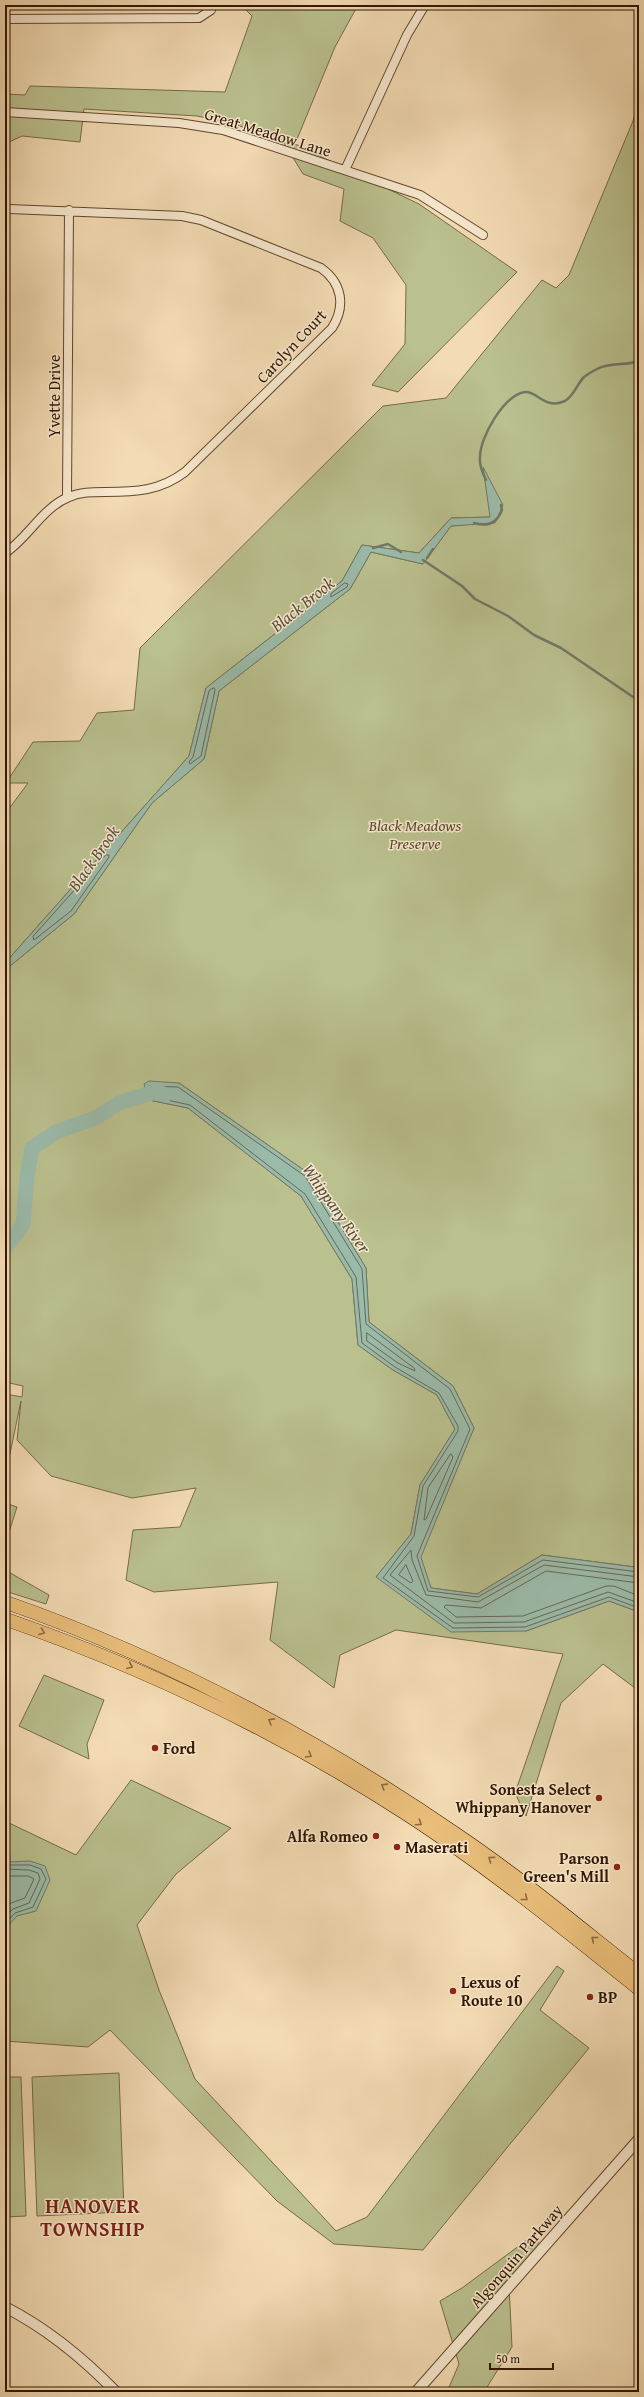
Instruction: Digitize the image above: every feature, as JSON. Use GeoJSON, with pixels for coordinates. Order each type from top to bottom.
{"type":"FeatureCollection","features":[{"type":"Feature","properties":{"kind":"main road"},"geometry":{"type":"LineString","coordinates":[[5,1602],[101,1638],[174,1670],[218,1692],[360,1771],[458,1834],[512,1874],[639,1974]]}},
{"type":"Feature","properties":{"kind":"main road"},"geometry":{"type":"LineString","coordinates":[[5,1619],[152,1676],[238,1717],[318,1760],[405,1813],[492,1873],[639,1988]]}},
{"type":"Feature","properties":{"kind":"street"},"geometry":{"type":"LineString","coordinates":[[345,170],[408,35],[425,5]]}},
{"type":"Feature","properties":{"kind":"street"},"geometry":{"type":"LineString","coordinates":[[5,19],[199,18],[211,10]]}},
{"type":"Feature","properties":{"kind":"street","name":"Great Meadow Lane"},"geometry":{"type":"LineString","coordinates":[[5,112],[202,125],[223,130],[420,195],[483,235]]}},
{"type":"Feature","properties":{"kind":"street","name":"Carolyn Court"},"geometry":{"type":"LineString","coordinates":[[9,209],[69,210],[170,215],[201,220],[321,268],[334,279],[338,288],[341,303],[337,320],[332,328],[185,472],[174,480],[150,490],[86,492],[67,497]]}},
{"type":"Feature","properties":{"kind":"street","name":"Yvette Drive"},"geometry":{"type":"LineString","coordinates":[[67,497],[69,210]]}},
{"type":"Feature","properties":{"kind":"street"},"geometry":{"type":"LineString","coordinates":[[5,553],[17,544],[54,506],[67,497]]}},
{"type":"Feature","properties":{"kind":"street","name":"Algonquin Parkway"},"geometry":{"type":"LineString","coordinates":[[416,2392],[639,2139]]}},
{"type":"Feature","properties":{"kind":"street"},"geometry":{"type":"LineString","coordinates":[[5,2307],[65,2344],[87,2363],[116,2392]]}},
{"type":"Feature","properties":{"kind":"green space"},"geometry":{"type":"Polygon","coordinates":[[[241,5],[358,5],[335,47],[295,144],[419,204],[517,272],[398,392],[372,385],[405,344],[406,285],[373,238],[340,221],[344,189],[303,174],[284,143],[232,123],[197,116],[84,109],[80,142],[22,136],[5,144],[5,94],[25,95],[30,86],[225,92],[252,16],[241,5]]]}},
{"type":"Feature","properties":{"kind":"green space","name":"Black Meadows Preserve"},"geometry":{"type":"Polygon","coordinates":[[[639,99],[639,1569],[635,1567],[542,1555],[477,1594],[431,1588],[420,1557],[474,1428],[453,1386],[369,1322],[366,1268],[308,1173],[179,1083],[149,1100],[188,1108],[301,1196],[352,1279],[358,1345],[393,1370],[437,1395],[455,1429],[420,1485],[411,1534],[376,1577],[526,1631],[609,1601],[639,1612],[639,1691],[603,1664],[561,1703],[526,1816],[515,1793],[563,1654],[396,1630],[340,1655],[334,1688],[270,1640],[278,1582],[154,1592],[126,1580],[133,1530],[180,1527],[196,1488],[132,1498],[51,1476],[17,1440],[21,1401],[8,1463],[5,1463],[5,1394],[22,1397],[23,1386],[5,1382],[5,970],[74,914],[152,803],[204,759],[219,691],[350,589],[371,552],[423,564],[451,526],[495,522],[484,469],[491,517],[451,518],[419,553],[362,545],[342,581],[206,688],[189,756],[5,963],[5,814],[28,783],[6,783],[33,742],[80,741],[97,713],[134,710],[140,648],[383,406],[446,398],[542,280],[556,288],[569,275],[633,121],[639,99]]]}},
{"type":"Feature","properties":{"kind":"green space"},"geometry":{"type":"Polygon","coordinates":[[[5,1503],[17,1507],[5,1545],[5,1503]]]}},
{"type":"Feature","properties":{"kind":"green space"},"geometry":{"type":"Polygon","coordinates":[[[5,1570],[49,1595],[46,1604],[5,1591],[5,1570]]]}},
{"type":"Feature","properties":{"kind":"green space"},"geometry":{"type":"Polygon","coordinates":[[[44,1675],[104,1700],[87,1744],[89,1759],[19,1726],[44,1675]]]}},
{"type":"Feature","properties":{"kind":"green space"},"geometry":{"type":"Polygon","coordinates":[[[131,1780],[231,1828],[176,1874],[137,1925],[159,1990],[195,2079],[336,2231],[367,2217],[557,1966],[564,1971],[540,2010],[589,2048],[423,2250],[334,2244],[277,2201],[110,2030],[88,2047],[5,2041],[5,1821],[76,1855],[131,1780]]]}},
{"type":"Feature","properties":{"kind":"green space"},"geometry":{"type":"Polygon","coordinates":[[[119,2073],[124,2212],[37,2216],[32,2077],[119,2073]]]}},
{"type":"Feature","properties":{"kind":"green space"},"geometry":{"type":"Polygon","coordinates":[[[5,2077],[21,2077],[26,2216],[5,2217],[5,2077]]]}},
{"type":"Feature","properties":{"kind":"green space"},"geometry":{"type":"Polygon","coordinates":[[[531,2237],[544,2247],[509,2285],[512,2347],[484,2392],[447,2392],[459,2364],[440,2301],[462,2288],[531,2237]]]}},
{"type":"Feature","properties":{"kind":"water"},"geometry":{"type":"Polygon","coordinates":[[[483,467],[503,505],[495,523],[451,526],[423,564],[371,552],[350,589],[219,691],[204,759],[152,803],[74,914],[5,970],[5,963],[189,756],[206,688],[342,581],[362,545],[419,553],[451,518],[490,517],[483,467]]]}},
{"type":"Feature","properties":{"kind":"water"},"geometry":{"type":"Polygon","coordinates":[[[149,1081],[179,1083],[308,1173],[366,1268],[369,1322],[453,1386],[474,1428],[421,1557],[431,1588],[477,1594],[542,1555],[635,1567],[639,1569],[639,1612],[609,1601],[526,1631],[451,1632],[376,1577],[411,1534],[420,1485],[455,1429],[437,1395],[393,1370],[358,1345],[352,1279],[301,1196],[188,1108],[149,1100],[144,1084],[149,1081]]]}},
{"type":"Feature","properties":{"kind":"water"},"geometry":{"type":"Polygon","coordinates":[[[5,1841],[9,1845],[10,1862],[30,1861],[45,1866],[50,1880],[36,1911],[17,1916],[5,1929],[5,1841]]]}},
{"type":"Feature","properties":{"kind":"waterway","name":"Black Brook"},"geometry":{"type":"LineString","coordinates":[[486,480],[480,463],[481,449],[489,428],[509,401],[517,395],[525,392],[530,392],[547,402],[558,403],[565,401],[571,396],[584,377],[595,370],[602,367],[639,361]]}},
{"type":"Feature","properties":{"kind":"waterway","name":"Black Brook"},"geometry":{"type":"LineString","coordinates":[[474,523],[491,523],[500,514],[502,510],[501,505]]}},
{"type":"Feature","properties":{"kind":"waterway","name":"Black Brook"},"geometry":{"type":"LineString","coordinates":[[373,548],[388,544],[401,552]]}},
{"type":"Feature","properties":{"kind":"waterway","name":"Black Brook"},"geometry":{"type":"LineString","coordinates":[[427,558],[433,549]]}},
{"type":"Feature","properties":{"kind":"waterway"},"geometry":{"type":"LineString","coordinates":[[423,560],[462,586],[475,599],[508,616],[534,635],[561,648],[639,701]]}},
{"type":"Feature","properties":{"kind":"waterway","name":"Whippany River"},"geometry":{"type":"LineString","coordinates":[[5,1248],[23,1225],[27,1177],[32,1148],[56,1132],[95,1118],[119,1103],[158,1091],[165,1095]]}},
{"type":"Feature","properties":{"kind":"place","name":"Ford"},"geometry":{"type":"Point","coordinates":[155,1748]}},
{"type":"Feature","properties":{"kind":"place","name":"Sonesta Select Whippany Hanover"},"geometry":{"type":"Point","coordinates":[599,1798]}},
{"type":"Feature","properties":{"kind":"place","name":"Alfa Romeo"},"geometry":{"type":"Point","coordinates":[376,1836]}},
{"type":"Feature","properties":{"kind":"place","name":"Maserati"},"geometry":{"type":"Point","coordinates":[397,1847]}},
{"type":"Feature","properties":{"kind":"place","name":"Parson Green's Mill"},"geometry":{"type":"Point","coordinates":[617,1867]}},
{"type":"Feature","properties":{"kind":"place","name":"Lexus of Route 10"},"geometry":{"type":"Point","coordinates":[453,1991]}},
{"type":"Feature","properties":{"kind":"place","name":"BP"},"geometry":{"type":"Point","coordinates":[590,1997]}},
{"type":"Feature","properties":{"kind":"district","name":"HANOVER TOWNSHIP"},"geometry":{"type":"Point","coordinates":[93,2216]}}]}
